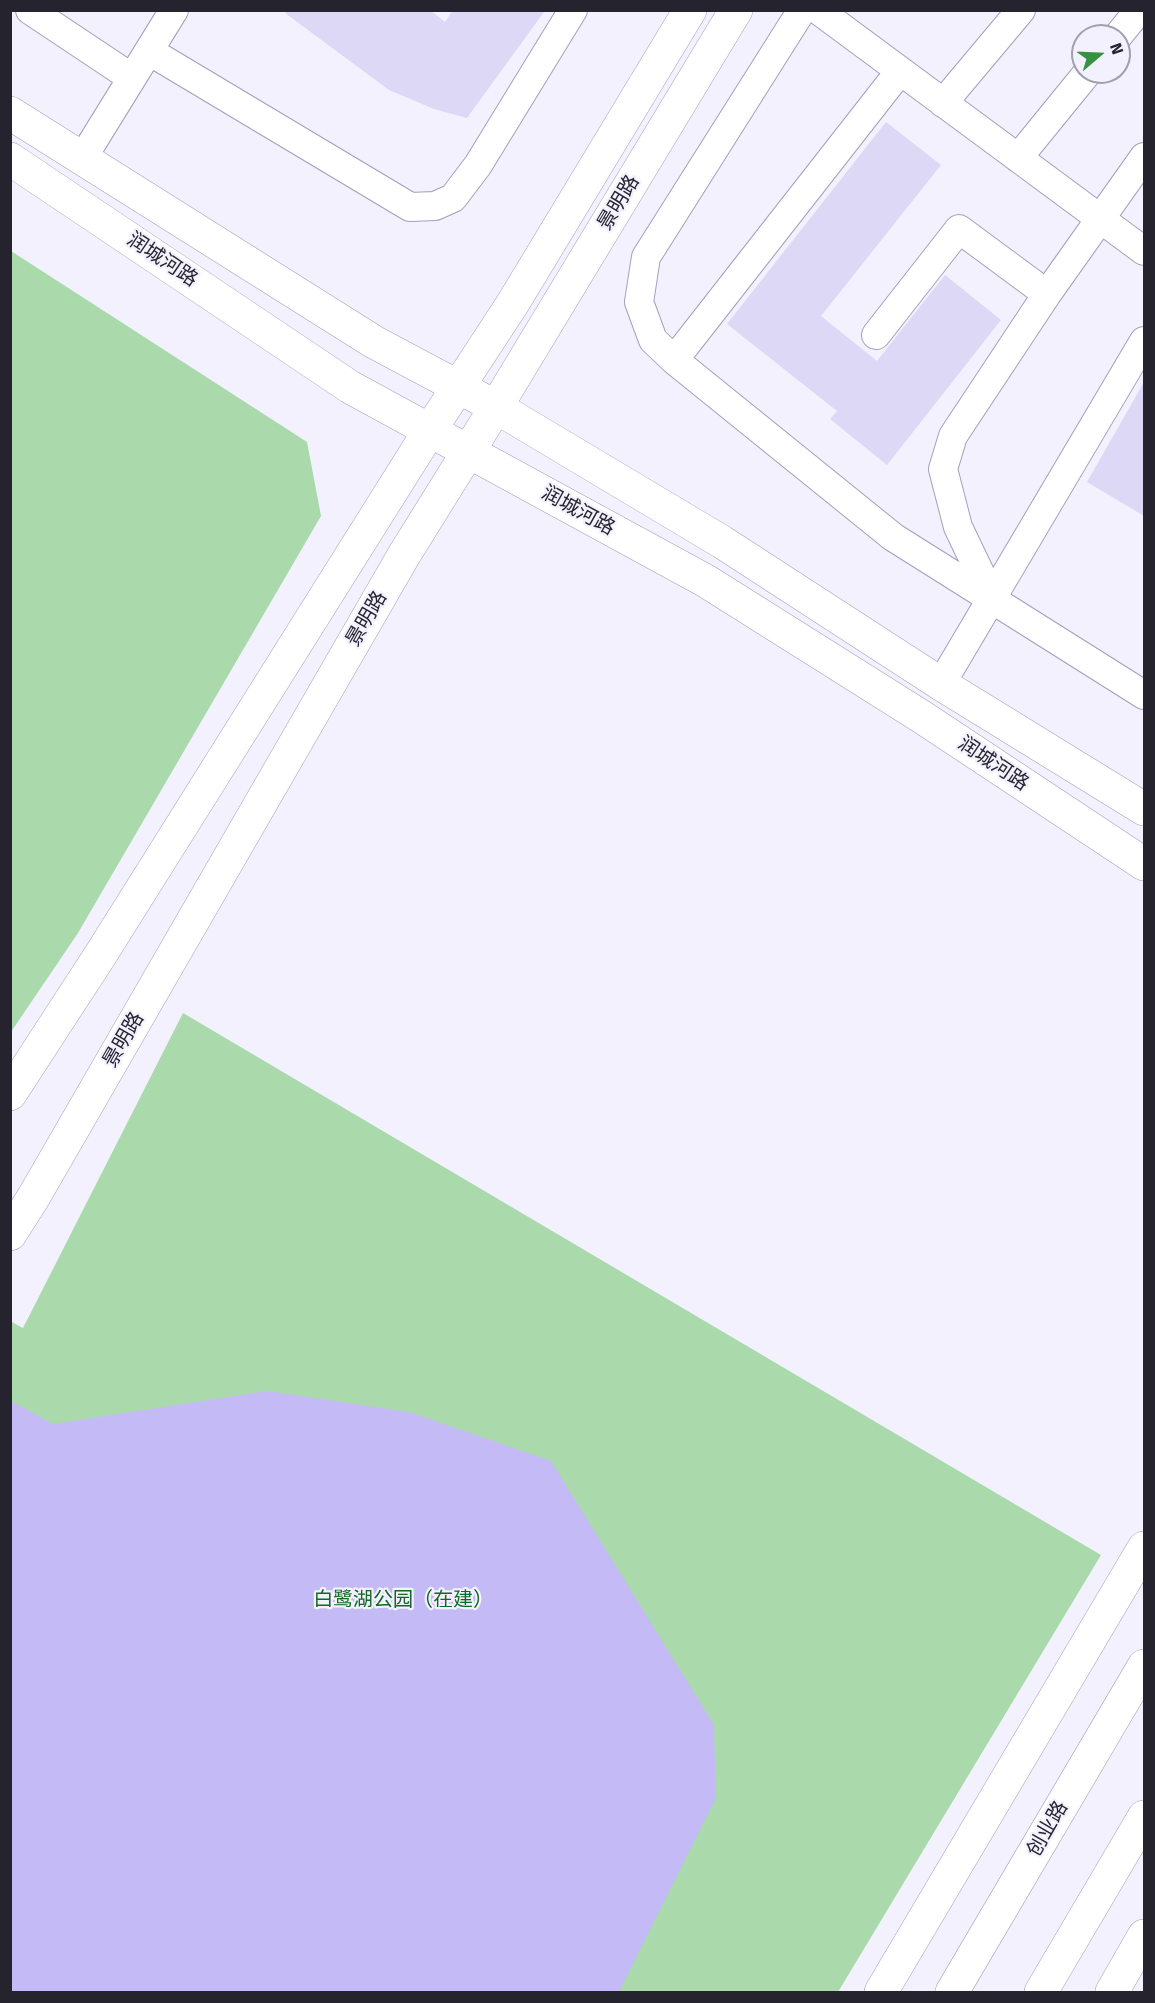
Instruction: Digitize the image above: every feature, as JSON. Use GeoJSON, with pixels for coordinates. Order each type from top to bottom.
{"type":"FeatureCollection","features":[{"type":"Feature","properties":{"kind":"street"},"geometry":{"type":"LineString","coordinates":[[30,10],[132,78]]}},
{"type":"Feature","properties":{"kind":"street"},"geometry":{"type":"LineString","coordinates":[[81,159],[174,10]]}},
{"type":"Feature","properties":{"kind":"street"},"geometry":{"type":"LineString","coordinates":[[149,51],[410,207],[435,206],[453,198],[478,165],[573,10]]}},
{"type":"Feature","properties":{"kind":"street","name":"景明路"},"geometry":{"type":"LineString","coordinates":[[10,1094],[101,954],[429,430],[513,303],[690,10]]}},
{"type":"Feature","properties":{"kind":"street","name":"景明路"},"geometry":{"type":"LineString","coordinates":[[10,1234],[33,1198],[404,555],[736,10]]}},
{"type":"Feature","properties":{"kind":"street"},"geometry":{"type":"LineString","coordinates":[[802,10],[646,257],[639,302],[653,340],[674,360],[893,537],[1144,694]]}},
{"type":"Feature","properties":{"kind":"street"},"geometry":{"type":"LineString","coordinates":[[818,10],[1144,251]]}},
{"type":"Feature","properties":{"kind":"street"},"geometry":{"type":"LineString","coordinates":[[943,103],[1021,10]]}},
{"type":"Feature","properties":{"kind":"street"},"geometry":{"type":"LineString","coordinates":[[674,360],[900,71]]}},
{"type":"Feature","properties":{"kind":"street"},"geometry":{"type":"LineString","coordinates":[[1018,158],[1078,84]]}},
{"type":"Feature","properties":{"kind":"street","name":"润城河路"},"geometry":{"type":"LineString","coordinates":[[10,113],[374,342],[496,407],[722,542],[941,684],[1144,809]]}},
{"type":"Feature","properties":{"kind":"street"},"geometry":{"type":"LineString","coordinates":[[992,598],[958,527],[943,469],[953,436],[1047,294],[1144,157]]}},
{"type":"Feature","properties":{"kind":"street","name":"润城河路"},"geometry":{"type":"LineString","coordinates":[[10,159],[350,387],[706,581],[922,717],[1144,864]]}},
{"type":"Feature","properties":{"kind":"street"},"geometry":{"type":"LineString","coordinates":[[876,335],[959,229],[1047,294]]}},
{"type":"Feature","properties":{"kind":"street"},"geometry":{"type":"LineString","coordinates":[[941,684],[1144,341]]}},
{"type":"Feature","properties":{"kind":"street"},"geometry":{"type":"LineString","coordinates":[[881,1992],[1144,1548]]}},
{"type":"Feature","properties":{"kind":"street","name":"创业路"},"geometry":{"type":"LineString","coordinates":[[952,1992],[1144,1666]]}},
{"type":"Feature","properties":{"kind":"street"},"geometry":{"type":"LineString","coordinates":[[1041,1992],[1144,1817]]}},
{"type":"Feature","properties":{"kind":"street"},"geometry":{"type":"LineString","coordinates":[[1112,1992],[1144,1936]]}},
{"type":"Feature","properties":{"kind":"green space"},"geometry":{"type":"Polygon","coordinates":[[[11,251],[307,442],[321,516],[78,933],[11,1032],[11,251]]]}},
{"type":"Feature","properties":{"kind":"green space","name":"白鹭湖公园（在建）"},"geometry":{"type":"Polygon","coordinates":[[[183,1013],[1101,1555],[838,1992],[11,1992],[10,1321],[23,1328],[183,1013]]]}},
{"type":"Feature","properties":{"kind":"shaded area"},"geometry":{"type":"Polygon","coordinates":[[[267,1391],[409,1412],[551,1461],[714,1725],[716,1798],[619,1992],[11,1992],[11,1401],[53,1424],[267,1391]]]}},
{"type":"Feature","properties":{"kind":"building"},"geometry":{"type":"Polygon","coordinates":[[[286,10],[430,10],[445,22],[453,10],[544,12],[467,118],[434,109],[389,90],[285,13],[286,10]]]}},
{"type":"Feature","properties":{"kind":"building"},"geometry":{"type":"Polygon","coordinates":[[[886,122],[941,165],[821,316],[877,361],[945,275],[1001,320],[887,465],[830,419],[837,411],[727,324],[886,122]]]}},
{"type":"Feature","properties":{"kind":"building"},"geometry":{"type":"Polygon","coordinates":[[[1144,382],[1144,516],[1087,482],[1144,382]]]}}]}
